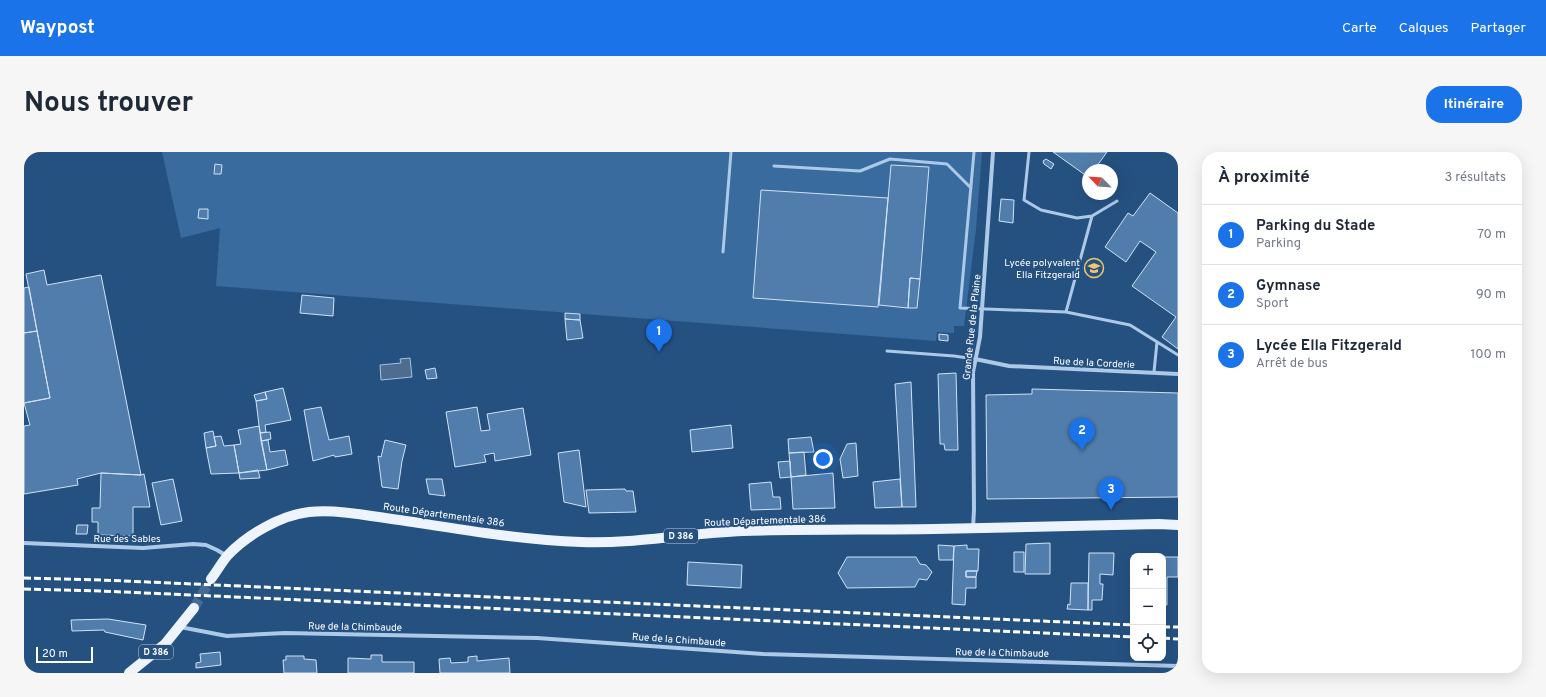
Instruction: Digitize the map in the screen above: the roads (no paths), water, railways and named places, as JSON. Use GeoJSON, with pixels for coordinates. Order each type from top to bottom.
{"type":"FeatureCollection","features":[{"type":"Feature","properties":{"kind":"main road","name":"Route Départementale 386"},"geometry":{"type":"LineString","coordinates":[[211,579],[227,556],[253,534],[293,514],[309,512],[347,513],[448,528],[555,541],[584,542],[657,539],[732,532],[1152,524],[1178,525]]}},
{"type":"Feature","properties":{"kind":"main road","name":"D 386"},"geometry":{"type":"LineString","coordinates":[[129,673],[165,644],[194,608]]}},
{"type":"Feature","properties":{"kind":"street","name":"Grande Rue de la Plaine"},"geometry":{"type":"LineString","coordinates":[[973,528],[973,372],[980,337],[993,152]]}},
{"type":"Feature","properties":{"kind":"street","name":"Rue de la Corderie"},"geometry":{"type":"LineString","coordinates":[[975,359],[1009,366],[1178,374]]}},
{"type":"Feature","properties":{"kind":"street","name":"Rue des Sables"},"geometry":{"type":"LineString","coordinates":[[24,543],[143,548],[193,544],[218,550],[227,556]]}},
{"type":"Feature","properties":{"kind":"street","name":"Rue de la Chimbaude"},"geometry":{"type":"LineString","coordinates":[[180,627],[227,636],[285,633],[537,638],[763,654],[1178,666]]}},
{"type":"Feature","properties":{"kind":"lane"},"geometry":{"type":"LineString","coordinates":[[723,252],[731,152]]}},
{"type":"Feature","properties":{"kind":"lane"},"geometry":{"type":"LineString","coordinates":[[974,152],[960,308],[1066,312],[1130,325],[1178,355]]}},
{"type":"Feature","properties":{"kind":"lane"},"geometry":{"type":"LineString","coordinates":[[1029,152],[1024,200],[1041,210],[1077,218],[1092,216],[1117,201]]}},
{"type":"Feature","properties":{"kind":"lane"},"geometry":{"type":"LineString","coordinates":[[774,166],[860,171],[890,159],[947,164],[971,188]]}},
{"type":"Feature","properties":{"kind":"lane"},"geometry":{"type":"LineString","coordinates":[[1066,312],[1092,216]]}},
{"type":"Feature","properties":{"kind":"lane"},"geometry":{"type":"LineString","coordinates":[[1154,372],[1157,342]]}},
{"type":"Feature","properties":{"kind":"lane"},"geometry":{"type":"LineString","coordinates":[[887,351],[975,359]]}},
{"type":"Feature","properties":{"kind":"tunnel"},"geometry":{"type":"LineString","coordinates":[[194,608],[211,579]]}},
{"type":"Feature","properties":{"kind":"railway"},"geometry":{"type":"LineString","coordinates":[[24,578],[101,580],[1130,625]]}},
{"type":"Feature","properties":{"kind":"railway"},"geometry":{"type":"LineString","coordinates":[[24,589],[101,591],[1130,637]]}},
{"type":"Feature","properties":{"kind":"railway"},"geometry":{"type":"LineString","coordinates":[[1166,627],[1178,627]]}},
{"type":"Feature","properties":{"kind":"railway"},"geometry":{"type":"LineString","coordinates":[[1166,638],[1178,639]]}},
{"type":"Feature","properties":{"kind":"place","name":"Lycée polyvalent Ella Fitzgerald"},"geometry":{"type":"Point","coordinates":[1094,268]}},
{"type":"Feature","properties":{"kind":"place","name":"Parking du Stade"},"geometry":{"type":"Point","coordinates":[659,352]}},
{"type":"Feature","properties":{"kind":"place","name":"Gymnase"},"geometry":{"type":"Point","coordinates":[1082,451]}},
{"type":"Feature","properties":{"kind":"place","name":"Lycée Ella Fitzgerald"},"geometry":{"type":"Point","coordinates":[1111,510]}}]}
